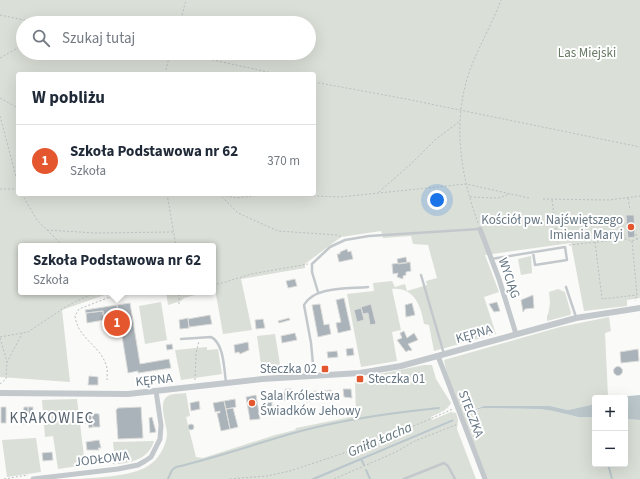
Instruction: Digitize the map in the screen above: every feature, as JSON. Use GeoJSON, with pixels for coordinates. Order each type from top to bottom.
{"type":"FeatureCollection","features":[{"type":"Feature","properties":{"kind":"street","name":"WYCIĄG"},"geometry":{"type":"LineString","coordinates":[[480,229],[516,334]]}},
{"type":"Feature","properties":{"kind":"street","name":"KĘPNA"},"geometry":{"type":"LineString","coordinates":[[0,393],[107,394],[156,391],[226,382],[360,373],[401,366],[576,318],[640,308]]}},
{"type":"Feature","properties":{"kind":"street","name":"STECZKA"},"geometry":{"type":"LineString","coordinates":[[441,355],[456,407],[485,479]]}},
{"type":"Feature","properties":{"kind":"street","name":"JODŁOWA"},"geometry":{"type":"LineString","coordinates":[[33,477],[118,469],[145,461],[151,457],[160,439],[161,426],[156,391]]}},
{"type":"Feature","properties":{"kind":"lane"},"geometry":{"type":"LineString","coordinates":[[318,292],[312,265],[317,258],[330,247],[345,240],[369,236],[480,229]]}},
{"type":"Feature","properties":{"kind":"lane"},"geometry":{"type":"LineString","coordinates":[[491,259],[532,252],[565,247],[567,260],[535,265],[532,252]]}},
{"type":"Feature","properties":{"kind":"lane"},"geometry":{"type":"LineString","coordinates":[[422,275],[441,355]]}},
{"type":"Feature","properties":{"kind":"lane"},"geometry":{"type":"LineString","coordinates":[[314,375],[311,342],[304,305],[312,295],[318,292],[368,287]]}},
{"type":"Feature","properties":{"kind":"lane"},"geometry":{"type":"LineString","coordinates":[[566,287],[576,318]]}},
{"type":"Feature","properties":{"kind":"lane"},"geometry":{"type":"LineString","coordinates":[[181,339],[211,337],[217,341],[220,347],[226,382]]}},
{"type":"Feature","properties":{"kind":"lane"},"geometry":{"type":"LineString","coordinates":[[404,479],[444,463],[448,466],[454,479]]}},
{"type":"Feature","properties":{"kind":"path"},"geometry":{"type":"LineString","coordinates":[[182,16],[186,0]]}},
{"type":"Feature","properties":{"kind":"path"},"geometry":{"type":"LineString","coordinates":[[480,229],[463,175],[459,121],[460,110],[469,72],[501,0]]}},
{"type":"Feature","properties":{"kind":"path"},"geometry":{"type":"LineString","coordinates":[[0,15],[16,18]]}},
{"type":"Feature","properties":{"kind":"path"},"geometry":{"type":"LineString","coordinates":[[0,58],[16,50]]}},
{"type":"Feature","properties":{"kind":"path"},"geometry":{"type":"LineString","coordinates":[[165,72],[168,60]]}},
{"type":"Feature","properties":{"kind":"path"},"geometry":{"type":"LineString","coordinates":[[213,60],[268,72]]}},
{"type":"Feature","properties":{"kind":"path"},"geometry":{"type":"LineString","coordinates":[[316,82],[640,147]]}},
{"type":"Feature","properties":{"kind":"path"},"geometry":{"type":"LineString","coordinates":[[0,98],[16,107]]}},
{"type":"Feature","properties":{"kind":"path"},"geometry":{"type":"LineString","coordinates":[[0,116],[16,176]]}},
{"type":"Feature","properties":{"kind":"path"},"geometry":{"type":"LineString","coordinates":[[378,192],[412,163],[436,139],[459,121]]}},
{"type":"Feature","properties":{"kind":"path"},"geometry":{"type":"LineString","coordinates":[[316,196],[340,197],[466,184],[529,198]]}},
{"type":"Feature","properties":{"kind":"path"},"geometry":{"type":"LineString","coordinates":[[0,190],[16,189]]}},
{"type":"Feature","properties":{"kind":"path"},"geometry":{"type":"LineString","coordinates":[[469,196],[498,198],[511,194]]}},
{"type":"Feature","properties":{"kind":"path"},"geometry":{"type":"LineString","coordinates":[[23,196],[37,220],[60,243]]}},
{"type":"Feature","properties":{"kind":"path"},"geometry":{"type":"LineString","coordinates":[[167,196],[176,243]]}},
{"type":"Feature","properties":{"kind":"path"},"geometry":{"type":"LineString","coordinates":[[220,196],[238,213],[278,231],[337,235],[345,240]]}},
{"type":"Feature","properties":{"kind":"path"},"geometry":{"type":"LineString","coordinates":[[227,196],[236,198],[252,196]]}},
{"type":"Feature","properties":{"kind":"path"},"geometry":{"type":"LineString","coordinates":[[543,199],[602,200],[640,196]]}},
{"type":"Feature","properties":{"kind":"path"},"geometry":{"type":"LineString","coordinates":[[628,198],[630,210]]}},
{"type":"Feature","properties":{"kind":"path"},"geometry":{"type":"LineString","coordinates":[[552,199],[559,245]]}},
{"type":"Feature","properties":{"kind":"path"},"geometry":{"type":"LineString","coordinates":[[48,230],[95,233],[174,232]]}},
{"type":"Feature","properties":{"kind":"path"},"geometry":{"type":"LineString","coordinates":[[621,231],[626,239]]}},
{"type":"Feature","properties":{"kind":"path"},"geometry":{"type":"LineString","coordinates":[[636,234],[637,240]]}},
{"type":"Feature","properties":{"kind":"path"},"geometry":{"type":"LineString","coordinates":[[565,247],[568,245],[626,239],[632,241],[640,238]]}},
{"type":"Feature","properties":{"kind":"path"},"geometry":{"type":"LineString","coordinates":[[632,241],[637,295],[634,304]]}},
{"type":"Feature","properties":{"kind":"path"},"geometry":{"type":"LineString","coordinates":[[595,242],[602,299],[637,295]]}},
{"type":"Feature","properties":{"kind":"path"},"geometry":{"type":"LineString","coordinates":[[216,284],[251,274],[308,264],[312,265]]}},
{"type":"Feature","properties":{"kind":"path"},"geometry":{"type":"LineString","coordinates":[[0,384],[6,379],[7,362],[0,337],[28,332],[67,306],[90,295]]}},
{"type":"Feature","properties":{"kind":"path"},"geometry":{"type":"LineString","coordinates":[[107,380],[106,365],[99,353],[85,339],[76,326],[75,316],[79,309],[116,295]]}},
{"type":"Feature","properties":{"kind":"path"},"geometry":{"type":"LineString","coordinates":[[179,295],[179,304]]}},
{"type":"Feature","properties":{"kind":"path"},"geometry":{"type":"LineString","coordinates":[[7,362],[22,333]]}},
{"type":"Feature","properties":{"kind":"path"},"geometry":{"type":"LineString","coordinates":[[195,382],[196,353],[199,346],[199,337]]}},
{"type":"Feature","properties":{"kind":"path"},"geometry":{"type":"LineString","coordinates":[[230,479],[267,476],[290,471],[377,442],[456,407]]}},
{"type":"Feature","properties":{"kind":"path"},"geometry":{"type":"LineString","coordinates":[[334,479],[396,452],[415,441],[462,422]]}},
{"type":"Feature","properties":{"kind":"path"},"geometry":{"type":"LineString","coordinates":[[83,469],[93,463],[108,461],[118,464]]}},
{"type":"Feature","properties":{"kind":"path"},"geometry":{"type":"LineString","coordinates":[[4,479],[33,477]]}},
{"type":"Feature","properties":{"kind":"green space","name":"Las Miejski"},"geometry":{"type":"Polygon","coordinates":[[[0,0],[640,0],[640,298],[627,300],[627,306],[584,311],[571,243],[485,255],[499,292],[484,297],[496,334],[434,351],[429,325],[424,324],[416,299],[406,291],[392,289],[401,330],[392,332],[397,361],[361,367],[347,294],[374,291],[373,283],[392,281],[395,287],[405,284],[407,291],[427,285],[426,281],[437,278],[428,245],[413,244],[411,236],[383,238],[381,231],[341,237],[305,264],[305,268],[241,279],[252,330],[223,334],[216,295],[216,243],[18,243],[18,295],[104,295],[62,310],[70,382],[0,377],[0,0]]]}},
{"type":"Feature","properties":{"kind":"green space"},"geometry":{"type":"Polygon","coordinates":[[[531,256],[532,273],[521,275],[518,259],[531,256]]]}},
{"type":"Feature","properties":{"kind":"green space"},"geometry":{"type":"Polygon","coordinates":[[[558,289],[565,292],[571,313],[570,315],[547,321],[550,303],[549,292],[558,289]]]}},
{"type":"Feature","properties":{"kind":"green space"},"geometry":{"type":"Polygon","coordinates":[[[166,295],[195,295],[184,298],[181,301],[168,305],[166,295]]]}},
{"type":"Feature","properties":{"kind":"green space"},"geometry":{"type":"Polygon","coordinates":[[[161,302],[167,340],[145,344],[139,306],[161,302]]]}},
{"type":"Feature","properties":{"kind":"green space"},"geometry":{"type":"Polygon","coordinates":[[[609,317],[611,331],[605,333],[608,395],[592,395],[592,405],[568,410],[550,406],[484,406],[465,412],[467,414],[483,408],[539,409],[578,417],[592,417],[592,467],[628,467],[628,419],[640,420],[640,479],[487,479],[448,380],[444,360],[560,327],[609,317]]]}},
{"type":"Feature","properties":{"kind":"green space"},"geometry":{"type":"Polygon","coordinates":[[[275,334],[281,370],[262,372],[257,336],[275,334]]]}},
{"type":"Feature","properties":{"kind":"green space"},"geometry":{"type":"Polygon","coordinates":[[[207,347],[207,350],[218,349],[222,374],[181,380],[175,350],[207,347]]]}},
{"type":"Feature","properties":{"kind":"green space"},"geometry":{"type":"Polygon","coordinates":[[[424,365],[432,365],[436,379],[451,403],[445,410],[431,417],[432,420],[451,412],[456,413],[458,420],[457,429],[476,479],[317,479],[454,421],[453,419],[310,479],[78,479],[127,474],[145,468],[152,463],[158,457],[167,438],[167,430],[163,414],[163,403],[170,395],[186,393],[190,416],[186,417],[196,457],[203,458],[295,430],[296,428],[356,416],[355,379],[360,383],[366,382],[369,376],[424,365]]]}},
{"type":"Feature","properties":{"kind":"green space"},"geometry":{"type":"Polygon","coordinates":[[[77,399],[85,465],[58,469],[53,436],[45,437],[42,400],[77,399]]]}},
{"type":"Feature","properties":{"kind":"green space"},"geometry":{"type":"Polygon","coordinates":[[[36,438],[41,472],[7,477],[2,440],[36,438]]]}},
{"type":"Feature","properties":{"kind":"green space"},"geometry":{"type":"Polygon","coordinates":[[[154,441],[149,451],[140,458],[119,464],[115,462],[113,442],[154,441]]]}},
{"type":"Feature","properties":{"kind":"shaded area"},"geometry":{"type":"Polygon","coordinates":[[[640,395],[640,420],[628,419],[628,396],[640,395]]]}},
{"type":"Feature","properties":{"kind":"shaded area"},"geometry":{"type":"Polygon","coordinates":[[[592,405],[592,417],[578,417],[539,409],[483,408],[465,413],[484,406],[550,406],[568,410],[592,405]]]}},
{"type":"Feature","properties":{"kind":"shaded area","name":"Gniła Łacha"},"geometry":{"type":"Polygon","coordinates":[[[453,419],[454,421],[317,479],[310,479],[453,419]]]}},
{"type":"Feature","properties":{"kind":"building","name":"Kościół pw. Najświętszego Imienia Maryi"},"geometry":{"type":"Polygon","coordinates":[[[626,215],[634,215],[635,237],[628,238],[626,215]]]}},
{"type":"Feature","properties":{"kind":"building"},"geometry":{"type":"Polygon","coordinates":[[[347,249],[348,252],[351,251],[353,259],[339,262],[337,254],[340,254],[340,252],[347,249]]]}},
{"type":"Feature","properties":{"kind":"building"},"geometry":{"type":"Polygon","coordinates":[[[406,257],[407,263],[398,264],[397,259],[406,257]]]}},
{"type":"Feature","properties":{"kind":"building"},"geometry":{"type":"Polygon","coordinates":[[[410,262],[411,271],[406,272],[403,279],[397,277],[398,273],[393,274],[392,264],[410,262]]]}},
{"type":"Feature","properties":{"kind":"building"},"geometry":{"type":"Polygon","coordinates":[[[295,279],[297,286],[288,288],[286,281],[295,279]]]}},
{"type":"Feature","properties":{"kind":"building"},"geometry":{"type":"Polygon","coordinates":[[[533,295],[534,308],[525,309],[523,312],[521,300],[533,295]]]}},
{"type":"Feature","properties":{"kind":"building"},"geometry":{"type":"Polygon","coordinates":[[[344,298],[351,330],[338,333],[336,323],[341,322],[336,300],[344,298]]]}},
{"type":"Feature","properties":{"kind":"building"},"geometry":{"type":"Polygon","coordinates":[[[497,302],[500,311],[494,312],[489,304],[497,302]]]}},
{"type":"Feature","properties":{"kind":"building"},"geometry":{"type":"Polygon","coordinates":[[[130,303],[140,364],[169,359],[171,368],[128,373],[117,305],[130,303]]]}},
{"type":"Feature","properties":{"kind":"building"},"geometry":{"type":"Polygon","coordinates":[[[412,303],[415,315],[406,317],[405,305],[412,303]]]}},
{"type":"Feature","properties":{"kind":"building"},"geometry":{"type":"Polygon","coordinates":[[[320,304],[324,325],[329,324],[331,334],[318,337],[312,305],[320,304]]]}},
{"type":"Feature","properties":{"kind":"building"},"geometry":{"type":"Polygon","coordinates":[[[371,304],[376,324],[370,325],[368,313],[363,314],[361,307],[371,304]]]}},
{"type":"Feature","properties":{"kind":"building"},"geometry":{"type":"Polygon","coordinates":[[[117,305],[118,312],[103,315],[103,311],[86,313],[85,310],[117,305]]]}},
{"type":"Feature","properties":{"kind":"building"},"geometry":{"type":"Polygon","coordinates":[[[361,308],[364,320],[357,322],[354,310],[361,308]]]}},
{"type":"Feature","properties":{"kind":"building"},"geometry":{"type":"Polygon","coordinates":[[[103,311],[104,320],[87,323],[86,313],[103,311]]]}},
{"type":"Feature","properties":{"kind":"building"},"geometry":{"type":"Polygon","coordinates":[[[210,315],[212,324],[189,327],[188,319],[210,315]]]}},
{"type":"Feature","properties":{"kind":"building"},"geometry":{"type":"Polygon","coordinates":[[[188,318],[189,328],[180,329],[179,320],[188,318]]]}},
{"type":"Feature","properties":{"kind":"building"},"geometry":{"type":"Polygon","coordinates":[[[289,318],[290,320],[279,323],[278,321],[289,318]]]}},
{"type":"Feature","properties":{"kind":"building"},"geometry":{"type":"Polygon","coordinates":[[[263,319],[265,328],[256,329],[255,320],[263,319]]]}},
{"type":"Feature","properties":{"kind":"building"},"geometry":{"type":"Polygon","coordinates":[[[404,331],[407,338],[414,333],[418,340],[408,344],[412,350],[406,352],[397,340],[402,338],[400,333],[404,331]]]}},
{"type":"Feature","properties":{"kind":"building"},"geometry":{"type":"Polygon","coordinates":[[[295,333],[297,340],[282,343],[281,336],[295,333]]]}},
{"type":"Feature","properties":{"kind":"building"},"geometry":{"type":"Polygon","coordinates":[[[248,342],[249,350],[240,354],[239,352],[235,353],[234,345],[248,342]]]}},
{"type":"Feature","properties":{"kind":"building"},"geometry":{"type":"Polygon","coordinates":[[[172,344],[173,349],[167,350],[166,345],[172,344]]]}},
{"type":"Feature","properties":{"kind":"building"},"geometry":{"type":"Polygon","coordinates":[[[353,348],[354,355],[347,356],[346,349],[353,348]]]}},
{"type":"Feature","properties":{"kind":"building"},"geometry":{"type":"Polygon","coordinates":[[[638,349],[639,361],[621,363],[620,352],[638,349]]]}},
{"type":"Feature","properties":{"kind":"building"},"geometry":{"type":"Polygon","coordinates":[[[337,351],[338,357],[328,358],[327,352],[337,351]]]}},
{"type":"Feature","properties":{"kind":"building"},"geometry":{"type":"Polygon","coordinates":[[[616,367],[620,367],[622,371],[620,375],[616,375],[614,373],[614,369],[616,367]]]}},
{"type":"Feature","properties":{"kind":"building"},"geometry":{"type":"Polygon","coordinates":[[[89,376],[98,377],[98,385],[88,385],[89,376]]]}},
{"type":"Feature","properties":{"kind":"building"},"geometry":{"type":"Polygon","coordinates":[[[285,389],[292,389],[292,393],[285,393],[285,389]]]}},
{"type":"Feature","properties":{"kind":"building"},"geometry":{"type":"Polygon","coordinates":[[[343,389],[351,389],[352,398],[344,397],[343,389]]]}},
{"type":"Feature","properties":{"kind":"building"},"geometry":{"type":"Polygon","coordinates":[[[331,390],[332,398],[325,399],[324,391],[331,390]]]}},
{"type":"Feature","properties":{"kind":"building"},"geometry":{"type":"Polygon","coordinates":[[[317,391],[317,400],[306,402],[305,395],[308,395],[308,392],[317,391]]]}},
{"type":"Feature","properties":{"kind":"building"},"geometry":{"type":"Polygon","coordinates":[[[279,393],[292,393],[292,400],[279,401],[279,393]]]}},
{"type":"Feature","properties":{"kind":"building"},"geometry":{"type":"Polygon","coordinates":[[[279,393],[279,401],[275,401],[274,394],[279,393]]]}},
{"type":"Feature","properties":{"kind":"building","name":"Sala Królestwa Świadków Jehowy"},"geometry":{"type":"Polygon","coordinates":[[[256,395],[260,419],[250,420],[246,397],[256,395]]]}},
{"type":"Feature","properties":{"kind":"building"},"geometry":{"type":"Polygon","coordinates":[[[235,399],[236,407],[226,409],[224,401],[235,399]]]}},
{"type":"Feature","properties":{"kind":"building"},"geometry":{"type":"Polygon","coordinates":[[[199,401],[200,409],[191,411],[190,403],[199,401]]]}},
{"type":"Feature","properties":{"kind":"building"},"geometry":{"type":"Polygon","coordinates":[[[224,401],[230,429],[221,431],[217,413],[220,413],[220,411],[215,412],[213,403],[224,401]]]}},
{"type":"Feature","properties":{"kind":"building"},"geometry":{"type":"Polygon","coordinates":[[[272,402],[272,407],[265,409],[267,403],[272,402]]]}},
{"type":"Feature","properties":{"kind":"building"},"geometry":{"type":"Polygon","coordinates":[[[1,407],[6,407],[6,423],[1,423],[1,407]]]}},
{"type":"Feature","properties":{"kind":"building"},"geometry":{"type":"Polygon","coordinates":[[[24,407],[28,407],[29,424],[22,424],[24,407]]]}},
{"type":"Feature","properties":{"kind":"building"},"geometry":{"type":"Polygon","coordinates":[[[28,407],[33,407],[33,420],[29,420],[28,407]]]}},
{"type":"Feature","properties":{"kind":"building"},"geometry":{"type":"Polygon","coordinates":[[[141,407],[143,438],[118,439],[116,410],[118,408],[141,407]]]}},
{"type":"Feature","properties":{"kind":"building"},"geometry":{"type":"Polygon","coordinates":[[[233,408],[238,427],[230,429],[226,409],[233,408]]]}},
{"type":"Feature","properties":{"kind":"building"},"geometry":{"type":"Polygon","coordinates":[[[91,413],[99,414],[100,427],[93,427],[91,413]]]}},
{"type":"Feature","properties":{"kind":"building"},"geometry":{"type":"Polygon","coordinates":[[[92,414],[93,427],[89,428],[88,423],[85,424],[85,415],[92,414]]]}},
{"type":"Feature","properties":{"kind":"building"},"geometry":{"type":"Polygon","coordinates":[[[152,417],[156,432],[150,433],[149,418],[152,417]]]}},
{"type":"Feature","properties":{"kind":"building"},"geometry":{"type":"Polygon","coordinates":[[[191,424],[194,427],[191,430],[188,427],[191,424]]]}},
{"type":"Feature","properties":{"kind":"building"},"geometry":{"type":"Polygon","coordinates":[[[99,440],[101,448],[98,448],[99,450],[87,450],[86,442],[99,440]]]}},
{"type":"Feature","properties":{"kind":"building"},"geometry":{"type":"Polygon","coordinates":[[[52,452],[53,460],[43,461],[42,453],[52,452]]]}},
{"type":"Feature","properties":{"kind":"waterway"},"geometry":{"type":"LineString","coordinates":[[168,479],[172,470],[176,467],[219,456],[308,429],[401,412],[439,408]]}},
{"type":"Feature","properties":{"kind":"waterway","name":"Gniła Łacha"},"geometry":{"type":"LineString","coordinates":[[361,459],[364,465]]}},
{"type":"Feature","properties":{"kind":"waterway"},"geometry":{"type":"LineString","coordinates":[[609,467],[612,479]]}},
{"type":"Feature","properties":{"kind":"waterway"},"geometry":{"type":"LineString","coordinates":[[366,470],[370,479]]}},
{"type":"Feature","properties":{"kind":"place","name":"Kościół pw. Najświętszego Imienia Maryi"},"geometry":{"type":"Point","coordinates":[631,227]}},
{"type":"Feature","properties":{"kind":"place","name":"Szkoła Podstawowa nr 62"},"geometry":{"type":"Point","coordinates":[117,323]}},
{"type":"Feature","properties":{"kind":"place","name":"Steczka 02"},"geometry":{"type":"Point","coordinates":[325,369]}},
{"type":"Feature","properties":{"kind":"place","name":"Steczka 01"},"geometry":{"type":"Point","coordinates":[360,379]}},
{"type":"Feature","properties":{"kind":"place","name":"Sala Królestwa Świadków Jehowy"},"geometry":{"type":"Point","coordinates":[252,403]}},
{"type":"Feature","properties":{"kind":"district","name":"KRAKOWIEC"},"geometry":{"type":"Point","coordinates":[52,418]}}]}
